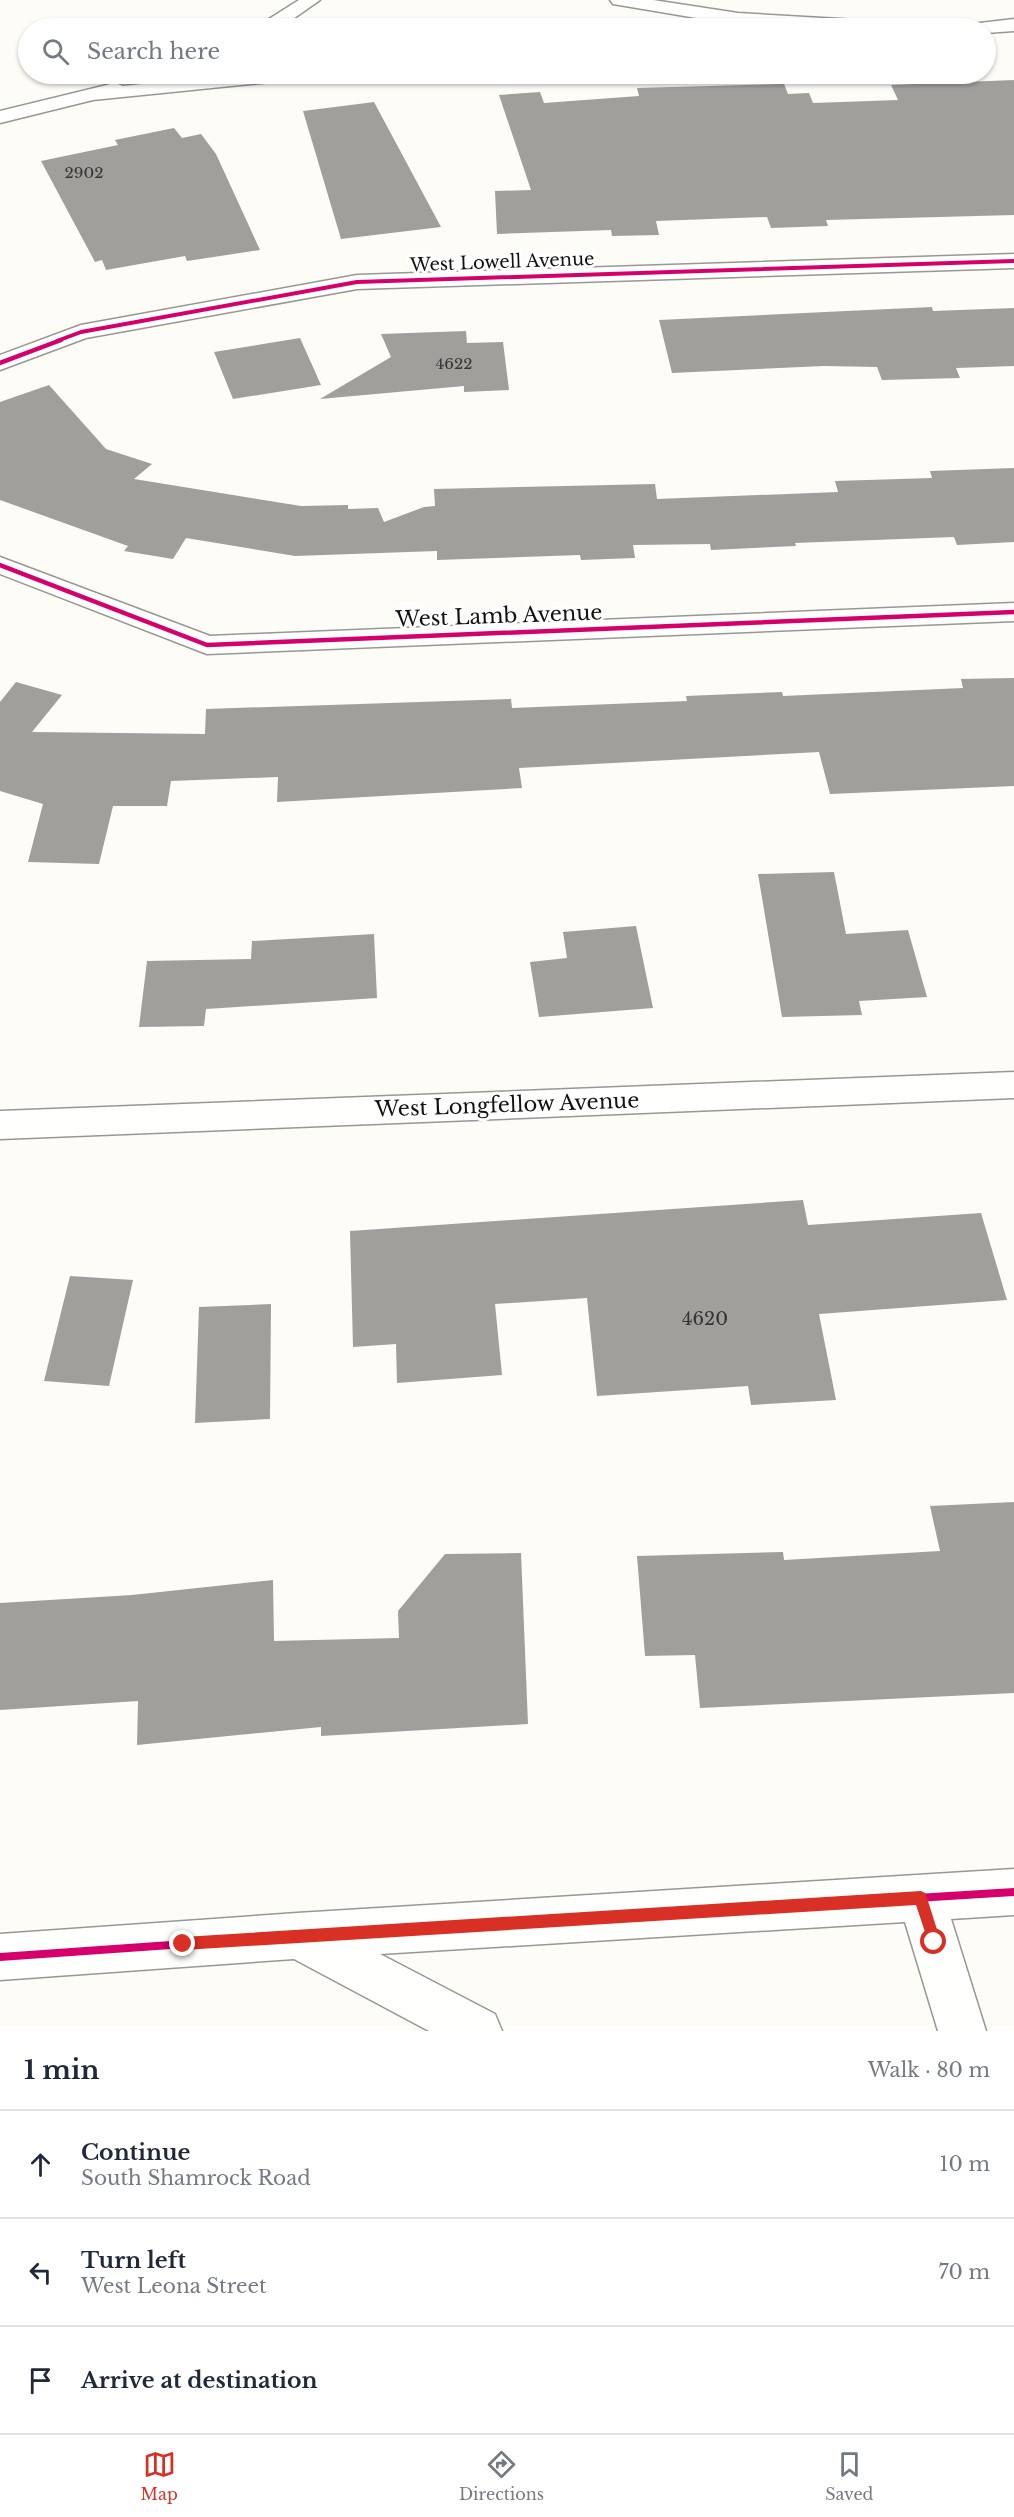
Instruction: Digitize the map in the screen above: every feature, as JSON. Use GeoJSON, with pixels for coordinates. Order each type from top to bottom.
{"type":"FeatureCollection","features":[{"type":"Feature","properties":{"kind":"street"},"geometry":{"type":"LineString","coordinates":[[283,18],[311,0]]}},
{"type":"Feature","properties":{"kind":"street"},"geometry":{"type":"LineString","coordinates":[[619,0],[732,18]]}},
{"type":"Feature","properties":{"kind":"street"},"geometry":{"type":"LineString","coordinates":[[996,26],[1014,25]]}},
{"type":"Feature","properties":{"kind":"street"},"geometry":{"type":"LineString","coordinates":[[0,117],[96,95],[131,84]]}},
{"type":"Feature","properties":{"kind":"street"},"geometry":{"type":"LineString","coordinates":[[96,95],[198,84]]}},
{"type":"Feature","properties":{"kind":"street","name":"West Lowell Avenue"},"geometry":{"type":"LineString","coordinates":[[0,363],[81,332],[357,282],[1014,261]]}},
{"type":"Feature","properties":{"kind":"street","name":"West Lamb Avenue"},"geometry":{"type":"LineString","coordinates":[[0,566],[207,645],[1014,612]]}},
{"type":"Feature","properties":{"kind":"street","name":"West Longfellow Avenue"},"geometry":{"type":"LineString","coordinates":[[0,1125],[1014,1085]]}},
{"type":"Feature","properties":{"kind":"street"},"geometry":{"type":"LineString","coordinates":[[0,1957],[297,1935],[1014,1892]]}},
{"type":"Feature","properties":{"kind":"street"},"geometry":{"type":"LineString","coordinates":[[921,1898],[962,2031]]}},
{"type":"Feature","properties":{"kind":"street"},"geometry":{"type":"LineString","coordinates":[[297,1935],[478,2031]]}},
{"type":"Feature","properties":{"kind":"building"},"geometry":{"type":"Polygon","coordinates":[[[1014,80],[1014,215],[826,220],[828,226],[771,228],[767,217],[656,221],[659,235],[612,236],[611,230],[497,234],[495,191],[531,190],[499,95],[540,92],[544,103],[639,96],[637,88],[784,84],[788,94],[809,93],[813,103],[898,100],[891,85],[996,84],[996,81],[1014,80]]]}},
{"type":"Feature","properties":{"kind":"building"},"geometry":{"type":"Polygon","coordinates":[[[374,102],[441,227],[341,239],[303,111],[374,102]]]}},
{"type":"Feature","properties":{"kind":"building"},"geometry":{"type":"Polygon","coordinates":[[[174,128],[182,138],[201,134],[216,154],[260,250],[187,261],[185,256],[106,270],[102,260],[95,262],[41,161],[118,145],[115,140],[174,128]]]}},
{"type":"Feature","properties":{"kind":"building"},"geometry":{"type":"Polygon","coordinates":[[[932,307],[933,311],[1014,308],[1014,366],[956,368],[960,378],[882,380],[877,367],[824,366],[672,373],[659,320],[932,307]]]}},
{"type":"Feature","properties":{"kind":"building"},"geometry":{"type":"Polygon","coordinates":[[[466,331],[467,343],[503,342],[509,390],[464,392],[464,386],[320,399],[391,357],[381,334],[466,331]]]}},
{"type":"Feature","properties":{"kind":"building"},"geometry":{"type":"Polygon","coordinates":[[[300,338],[321,385],[233,399],[214,352],[300,338]]]}},
{"type":"Feature","properties":{"kind":"building"},"geometry":{"type":"Polygon","coordinates":[[[49,385],[106,449],[152,464],[134,479],[301,506],[348,505],[348,509],[378,508],[384,522],[424,507],[435,506],[434,489],[655,484],[657,499],[838,492],[835,481],[932,478],[930,471],[1014,468],[1014,542],[957,545],[954,537],[795,543],[796,546],[711,550],[710,544],[633,545],[635,558],[581,560],[580,555],[437,560],[437,551],[295,556],[186,538],[173,559],[124,551],[128,546],[0,500],[0,402],[49,385]]]}},
{"type":"Feature","properties":{"kind":"building"},"geometry":{"type":"Polygon","coordinates":[[[1014,678],[1014,786],[830,794],[819,752],[519,768],[522,788],[277,802],[278,777],[171,781],[167,806],[113,806],[99,864],[28,862],[43,804],[0,791],[0,702],[16,682],[62,695],[32,732],[205,734],[206,709],[511,699],[512,708],[687,701],[686,696],[782,692],[783,696],[963,688],[961,679],[1014,678]]]}},
{"type":"Feature","properties":{"kind":"building"},"geometry":{"type":"Polygon","coordinates":[[[834,872],[846,934],[908,930],[927,997],[859,1001],[862,1015],[782,1017],[758,874],[834,872]]]}},
{"type":"Feature","properties":{"kind":"building"},"geometry":{"type":"Polygon","coordinates":[[[636,926],[653,1008],[539,1017],[530,962],[567,958],[563,932],[636,926]]]}},
{"type":"Feature","properties":{"kind":"building"},"geometry":{"type":"Polygon","coordinates":[[[374,934],[377,998],[206,1009],[204,1026],[139,1027],[147,961],[251,959],[252,941],[374,934]]]}},
{"type":"Feature","properties":{"kind":"building"},"geometry":{"type":"Polygon","coordinates":[[[803,1200],[808,1225],[981,1213],[1007,1300],[819,1314],[836,1400],[751,1405],[748,1386],[597,1396],[587,1298],[495,1304],[502,1375],[397,1383],[396,1344],[353,1347],[350,1231],[803,1200]]]}},
{"type":"Feature","properties":{"kind":"building"},"geometry":{"type":"Polygon","coordinates":[[[70,1276],[133,1280],[109,1386],[44,1381],[70,1276]]]}},
{"type":"Feature","properties":{"kind":"building"},"geometry":{"type":"Polygon","coordinates":[[[271,1304],[270,1419],[195,1423],[199,1307],[271,1304]]]}},
{"type":"Feature","properties":{"kind":"building"},"geometry":{"type":"Polygon","coordinates":[[[1014,1502],[1014,1693],[700,1708],[695,1655],[645,1656],[637,1556],[783,1552],[784,1560],[940,1551],[930,1506],[1014,1502]]]}},
{"type":"Feature","properties":{"kind":"building"},"geometry":{"type":"Polygon","coordinates":[[[521,1553],[528,1724],[321,1736],[321,1727],[137,1745],[138,1701],[0,1710],[0,1603],[132,1595],[273,1580],[274,1641],[399,1638],[398,1611],[445,1554],[521,1553]]]}},
{"type":"Feature","properties":{"kind":"cycle path"},"geometry":{"type":"LineString","coordinates":[[0,363],[81,332],[357,282],[1014,261]]}},
{"type":"Feature","properties":{"kind":"cycle path"},"geometry":{"type":"LineString","coordinates":[[0,565],[207,645],[1014,612]]}},
{"type":"Feature","properties":{"kind":"cycle path"},"geometry":{"type":"LineString","coordinates":[[0,1957],[297,1936],[1014,1892]]}},
{"type":"Feature","properties":{"kind":"route"},"geometry":{"type":"LineString","coordinates":[[183,1944],[297,1935],[921,1898],[934,1942]]}}]}
